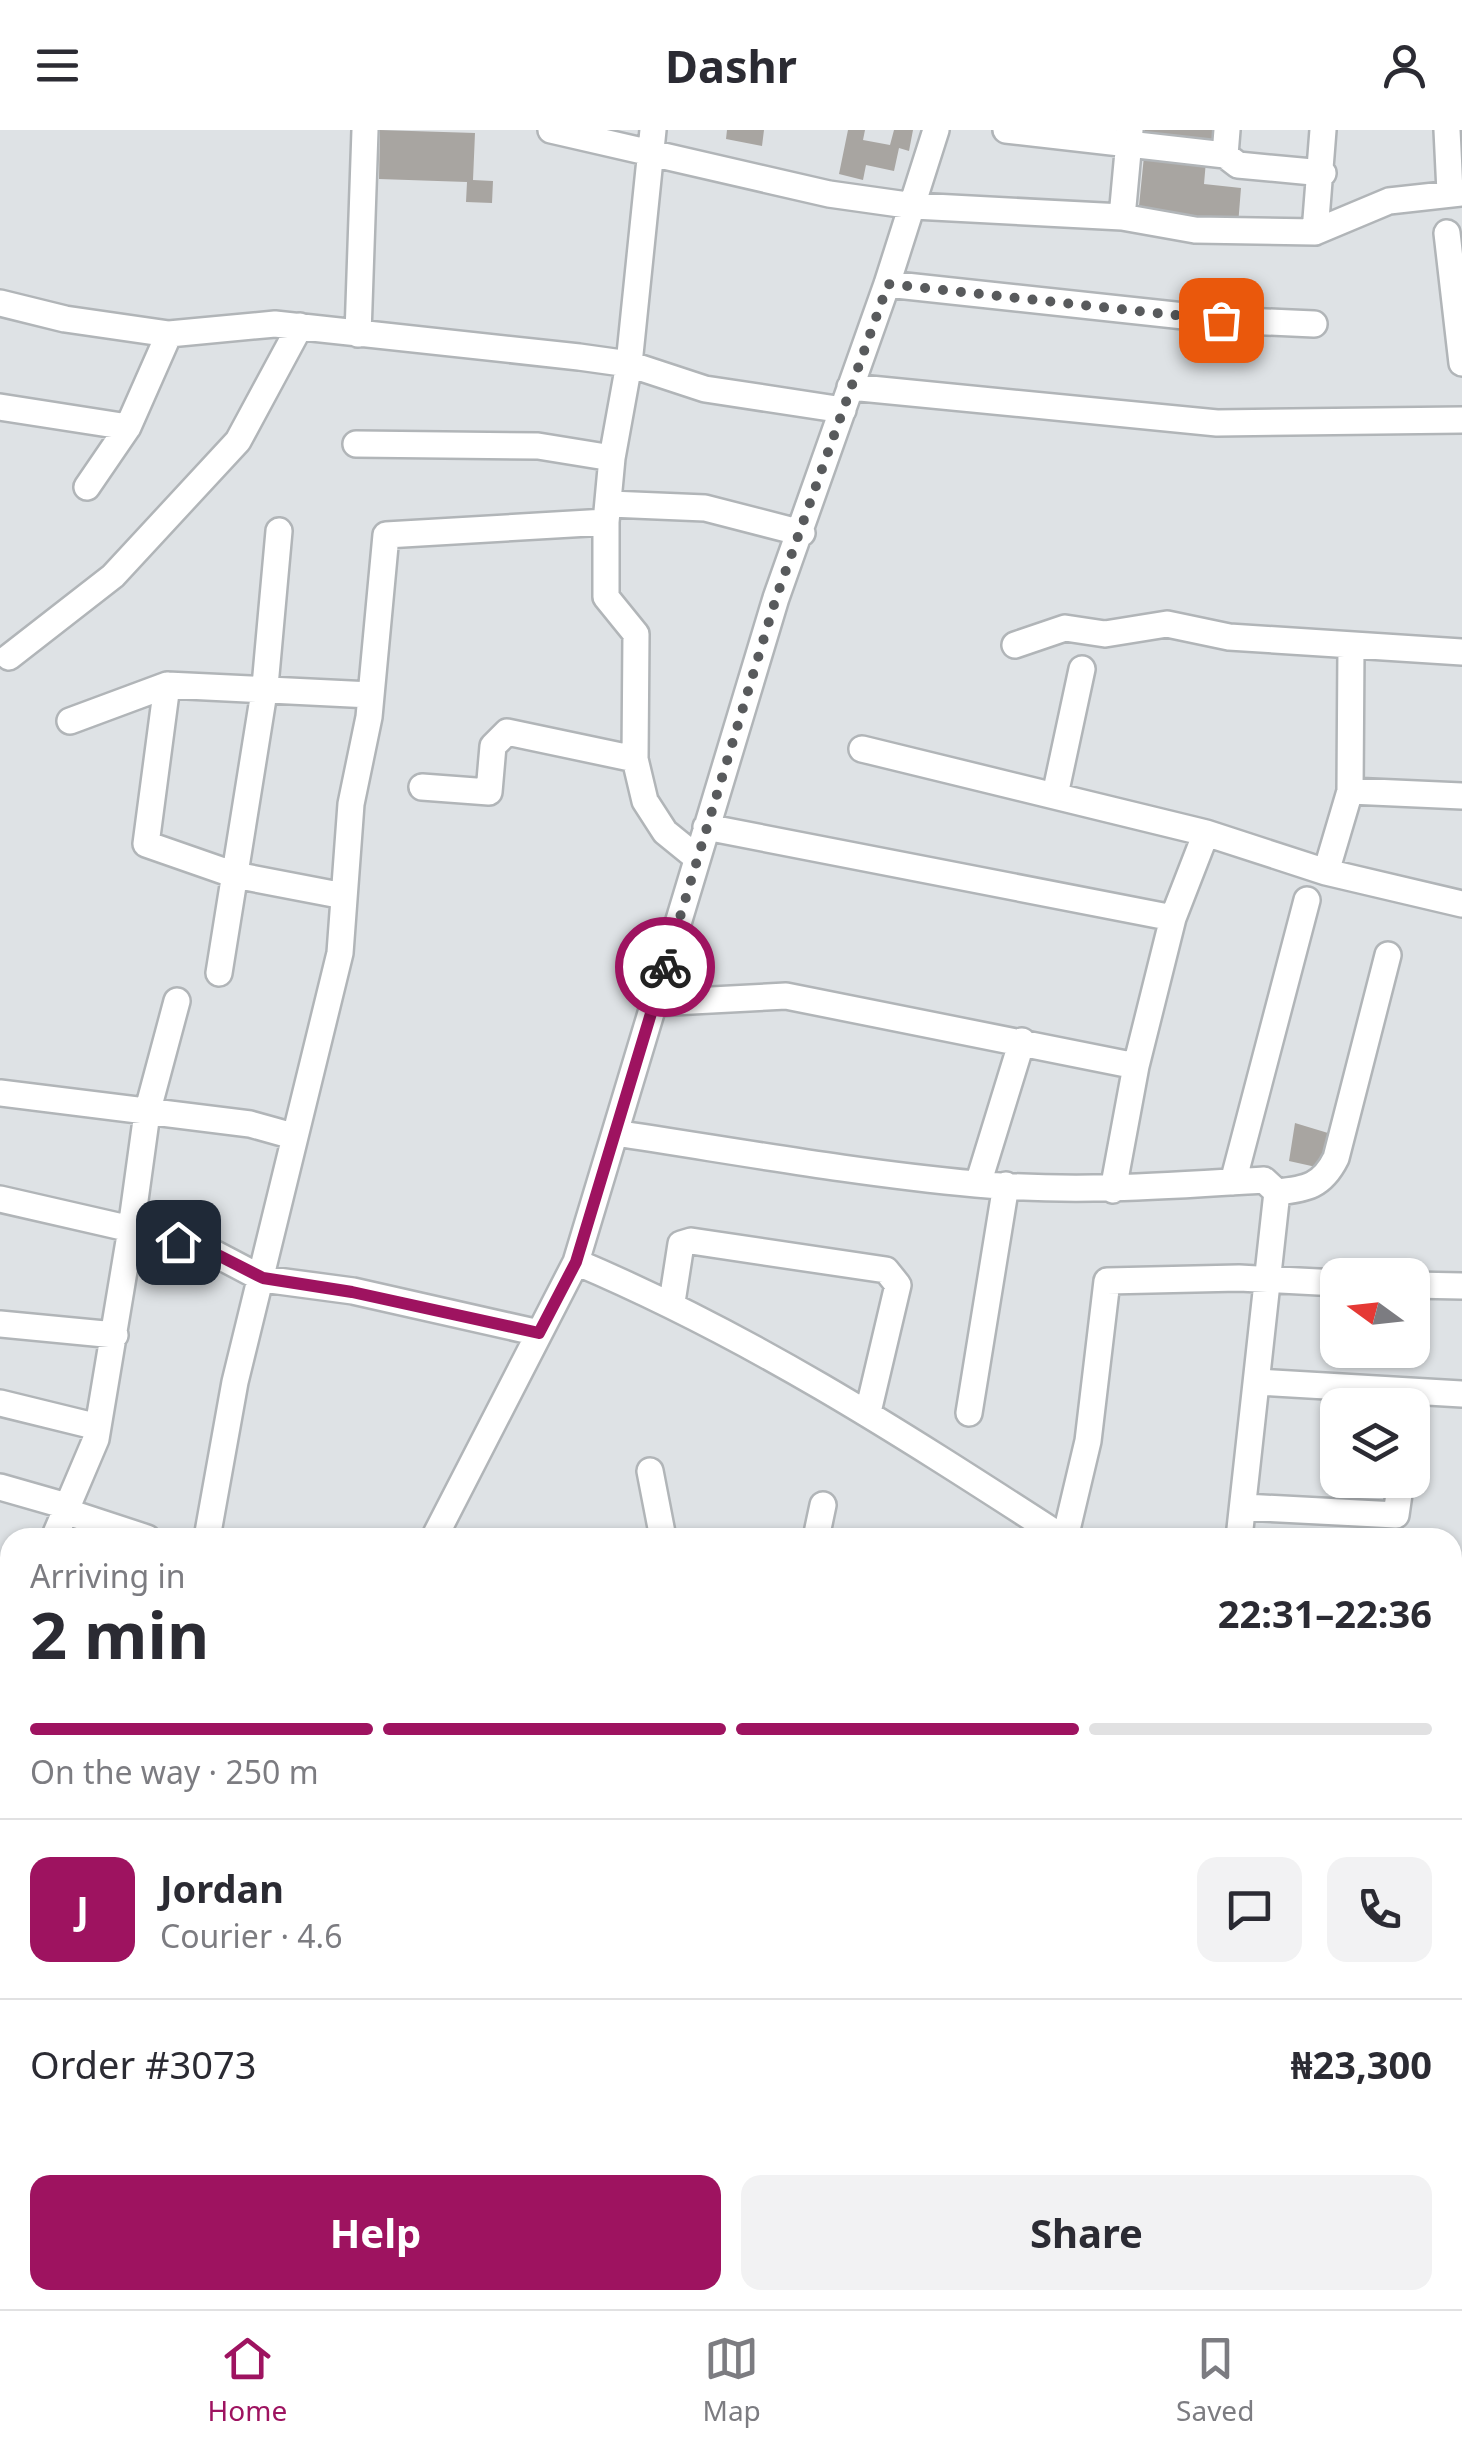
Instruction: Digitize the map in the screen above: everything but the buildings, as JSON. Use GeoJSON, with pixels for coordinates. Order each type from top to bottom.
{"type":"FeatureCollection","features":[{"type":"Feature","properties":{"kind":"street"},"geometry":{"type":"LineString","coordinates":[[358,334],[365,130]]}},
{"type":"Feature","properties":{"kind":"street"},"geometry":{"type":"LineString","coordinates":[[551,130],[651,143],[830,194],[914,206],[1122,217],[1195,230],[1315,232],[1388,202],[1456,192],[1446,130]]}},
{"type":"Feature","properties":{"kind":"street"},"geometry":{"type":"LineString","coordinates":[[439,1528],[576,1262],[776,598],[888,284],[936,130]]}},
{"type":"Feature","properties":{"kind":"street"},"geometry":{"type":"LineString","coordinates":[[1006,130],[1226,143],[1238,164],[1323,174]]}},
{"type":"Feature","properties":{"kind":"street"},"geometry":{"type":"LineString","coordinates":[[1315,232],[1323,174],[1323,130]]}},
{"type":"Feature","properties":{"kind":"street"},"geometry":{"type":"LineString","coordinates":[[1122,217],[1130,138]]}},
{"type":"Feature","properties":{"kind":"street"},"geometry":{"type":"LineString","coordinates":[[651,143],[629,364],[612,458],[606,596],[636,634],[635,759],[645,801],[665,832],[697,858]]}},
{"type":"Feature","properties":{"kind":"street"},"geometry":{"type":"LineString","coordinates":[[1448,234],[1462,363]]}},
{"type":"Feature","properties":{"kind":"street"},"geometry":{"type":"LineString","coordinates":[[888,284],[1221,320],[1314,324]]}},
{"type":"Feature","properties":{"kind":"street"},"geometry":{"type":"LineString","coordinates":[[0,303],[65,320],[170,334],[300,326],[629,364],[705,389],[1217,424],[1462,420]]}},
{"type":"Feature","properties":{"kind":"street"},"geometry":{"type":"LineString","coordinates":[[9,657],[113,576],[238,441],[300,326]]}},
{"type":"Feature","properties":{"kind":"street"},"geometry":{"type":"LineString","coordinates":[[87,488],[128,426],[170,334]]}},
{"type":"Feature","properties":{"kind":"street"},"geometry":{"type":"LineString","coordinates":[[0,407],[128,426]]}},
{"type":"Feature","properties":{"kind":"street"},"geometry":{"type":"LineString","coordinates":[[356,444],[538,446],[612,458]]}},
{"type":"Feature","properties":{"kind":"street"},"geometry":{"type":"LineString","coordinates":[[209,1528],[236,1382],[340,953],[351,804],[371,695],[386,535],[608,513],[704,508],[802,533]]}},
{"type":"Feature","properties":{"kind":"street"},"geometry":{"type":"LineString","coordinates":[[219,974],[266,686],[278,531]]}},
{"type":"Feature","properties":{"kind":"street"},"geometry":{"type":"LineString","coordinates":[[1015,646],[1064,628],[1105,634],[1168,624],[1229,637],[1462,652]]}},
{"type":"Feature","properties":{"kind":"street"},"geometry":{"type":"LineString","coordinates":[[1326,872],[1350,792],[1351,647]]}},
{"type":"Feature","properties":{"kind":"street"},"geometry":{"type":"LineString","coordinates":[[1055,795],[1082,670]]}},
{"type":"Feature","properties":{"kind":"street"},"geometry":{"type":"LineString","coordinates":[[70,721],[168,685],[266,686],[371,695]]}},
{"type":"Feature","properties":{"kind":"street"},"geometry":{"type":"LineString","coordinates":[[168,685],[146,844],[235,876],[344,896]]}},
{"type":"Feature","properties":{"kind":"street"},"geometry":{"type":"LineString","coordinates":[[422,787],[489,792],[493,746],[507,732],[635,759]]}},
{"type":"Feature","properties":{"kind":"street"},"geometry":{"type":"LineString","coordinates":[[862,749],[1206,833],[1326,872],[1462,904]]}},
{"type":"Feature","properties":{"kind":"street"},"geometry":{"type":"LineString","coordinates":[[1350,792],[1462,796]]}},
{"type":"Feature","properties":{"kind":"street"},"geometry":{"type":"LineString","coordinates":[[706,828],[1173,918]]}},
{"type":"Feature","properties":{"kind":"street"},"geometry":{"type":"LineString","coordinates":[[1113,1190],[1136,1066],[1173,918],[1206,833]]}},
{"type":"Feature","properties":{"kind":"street"},"geometry":{"type":"LineString","coordinates":[[1234,1182],[1307,900]]}},
{"type":"Feature","properties":{"kind":"street"},"geometry":{"type":"LineString","coordinates":[[615,1133],[839,1168],[978,1184],[1113,1190],[1264,1180],[1277,1192],[1309,1188],[1326,1178],[1336,1158],[1388,954]]}},
{"type":"Feature","properties":{"kind":"street"},"geometry":{"type":"LineString","coordinates":[[654,1003],[786,996],[1136,1066]]}},
{"type":"Feature","properties":{"kind":"street"},"geometry":{"type":"LineString","coordinates":[[59,1528],[98,1426],[147,1113],[177,1001]]}},
{"type":"Feature","properties":{"kind":"street"},"geometry":{"type":"LineString","coordinates":[[978,1184],[1022,1042]]}},
{"type":"Feature","properties":{"kind":"street"},"geometry":{"type":"LineString","coordinates":[[0,1093],[82,1100],[147,1113],[250,1124],[293,1136]]}},
{"type":"Feature","properties":{"kind":"street"},"geometry":{"type":"LineString","coordinates":[[970,1413],[1006,1186]]}},
{"type":"Feature","properties":{"kind":"street"},"geometry":{"type":"LineString","coordinates":[[1241,1528],[1277,1192]]}},
{"type":"Feature","properties":{"kind":"street"},"geometry":{"type":"LineString","coordinates":[[0,1199],[206,1249],[263,1278],[352,1292],[539,1333]]}},
{"type":"Feature","properties":{"kind":"street"},"geometry":{"type":"LineString","coordinates":[[672,1302],[681,1244],[691,1240],[886,1270],[898,1285],[868,1412]]}},
{"type":"Feature","properties":{"kind":"street"},"geometry":{"type":"LineString","coordinates":[[576,1262],[672,1302],[868,1412],[1043,1528]]}},
{"type":"Feature","properties":{"kind":"street"},"geometry":{"type":"LineString","coordinates":[[1054,1528],[1088,1441],[1107,1281],[1320,1281]]}},
{"type":"Feature","properties":{"kind":"street"},"geometry":{"type":"LineString","coordinates":[[1430,1285],[1462,1286]]}},
{"type":"Feature","properties":{"kind":"street"},"geometry":{"type":"LineString","coordinates":[[0,1324],[115,1334]]}},
{"type":"Feature","properties":{"kind":"street"},"geometry":{"type":"LineString","coordinates":[[1258,1382],[1320,1389]]}},
{"type":"Feature","properties":{"kind":"street"},"geometry":{"type":"LineString","coordinates":[[1430,1396],[1462,1394]]}},
{"type":"Feature","properties":{"kind":"street"},"geometry":{"type":"LineString","coordinates":[[0,1403],[98,1426]]}},
{"type":"Feature","properties":{"kind":"street"},"geometry":{"type":"LineString","coordinates":[[650,1471],[661,1528]]}},
{"type":"Feature","properties":{"kind":"street"},"geometry":{"type":"LineString","coordinates":[[0,1487],[119,1528]]}},
{"type":"Feature","properties":{"kind":"street"},"geometry":{"type":"LineString","coordinates":[[1244,1507],[1395,1526],[1399,1498]]}},
{"type":"Feature","properties":{"kind":"street"},"geometry":{"type":"LineString","coordinates":[[818,1528],[823,1505]]}},
{"type":"Feature","properties":{"kind":"way so far"},"geometry":{"type":"LineString","coordinates":[[665,967],[776,598],[888,284],[1221,320]]}},
{"type":"Feature","properties":{"kind":"route"},"geometry":{"type":"LineString","coordinates":[[178,1242],[206,1249],[263,1278],[352,1292],[539,1333],[576,1262],[665,967]]}}]}
